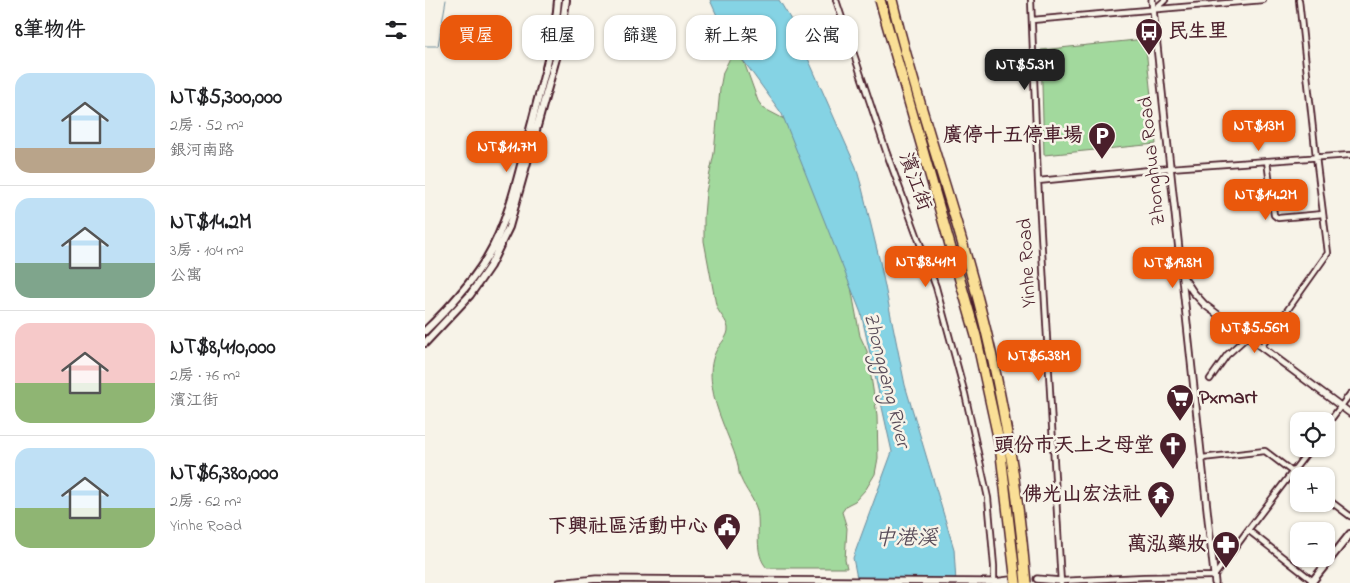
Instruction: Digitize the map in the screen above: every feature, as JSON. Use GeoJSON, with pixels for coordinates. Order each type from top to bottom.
{"type":"FeatureCollection","features":[{"type":"Feature","properties":{"kind":"highway"},"geometry":{"type":"LineString","coordinates":[[880,0],[980,356],[1000,446],[1013,582]]}},
{"type":"Feature","properties":{"kind":"highway"},"geometry":{"type":"LineString","coordinates":[[892,0],[977,294],[989,342],[1010,444],[1026,583]]}},
{"type":"Feature","properties":{"kind":"main road"},"geometry":{"type":"LineString","coordinates":[[425,331],[467,288],[487,258],[504,222],[546,67],[557,17],[558,0]]}},
{"type":"Feature","properties":{"kind":"main road"},"geometry":{"type":"LineString","coordinates":[[425,343],[470,295],[490,266],[509,226],[560,44],[566,0]]}},
{"type":"Feature","properties":{"kind":"main road"},"geometry":{"type":"LineString","coordinates":[[1312,582],[1350,534]]}},
{"type":"Feature","properties":{"kind":"street","name":"濱江街"},"geometry":{"type":"LineString","coordinates":[[836,0],[886,151],[936,287],[963,385],[988,498],[994,582]]}},
{"type":"Feature","properties":{"kind":"street","name":"Yinhe Road"},"geometry":{"type":"LineString","coordinates":[[1031,0],[1038,181],[1061,582]]}},
{"type":"Feature","properties":{"kind":"street","name":"Zhonghua Road"},"geometry":{"type":"LineString","coordinates":[[1152,0],[1214,580]]}},
{"type":"Feature","properties":{"kind":"street"},"geometry":{"type":"LineString","coordinates":[[1153,10],[1165,0]]}},
{"type":"Feature","properties":{"kind":"street"},"geometry":{"type":"LineString","coordinates":[[1032,20],[1263,0]]}},
{"type":"Feature","properties":{"kind":"street"},"geometry":{"type":"LineString","coordinates":[[1262,346],[1328,253],[1299,0]]}},
{"type":"Feature","properties":{"kind":"street"},"geometry":{"type":"LineString","coordinates":[[1038,181],[1170,168],[1350,155]]}},
{"type":"Feature","properties":{"kind":"street"},"geometry":{"type":"LineString","coordinates":[[1267,161],[1274,215],[1278,218],[1323,214]]}},
{"type":"Feature","properties":{"kind":"street"},"geometry":{"type":"LineString","coordinates":[[1182,275],[1189,287],[1205,305],[1350,413]]}},
{"type":"Feature","properties":{"kind":"street"},"geometry":{"type":"LineString","coordinates":[[1210,379],[1227,355],[1247,337]]}},
{"type":"Feature","properties":{"kind":"street"},"geometry":{"type":"LineString","coordinates":[[1335,414],[1350,394]]}},
{"type":"Feature","properties":{"kind":"street"},"geometry":{"type":"LineString","coordinates":[[1202,458],[1265,451],[1290,470]]}},
{"type":"Feature","properties":{"kind":"street"},"geometry":{"type":"LineString","coordinates":[[1214,580],[1248,530],[1290,476]]}},
{"type":"Feature","properties":{"kind":"street"},"geometry":{"type":"LineString","coordinates":[[1335,505],[1350,516]]}},
{"type":"Feature","properties":{"kind":"street"},"geometry":{"type":"LineString","coordinates":[[1248,530],[1312,582]]}},
{"type":"Feature","properties":{"kind":"street"},"geometry":{"type":"LineString","coordinates":[[1143,583],[1144,577]]}},
{"type":"Feature","properties":{"kind":"street"},"geometry":{"type":"LineString","coordinates":[[1037,579],[1061,582],[1144,577],[1214,580],[1221,583]]}},
{"type":"Feature","properties":{"kind":"street"},"geometry":{"type":"LineString","coordinates":[[559,583],[597,579],[1013,582]]}},
{"type":"Feature","properties":{"kind":"green space"},"geometry":{"type":"Polygon","coordinates":[[[1145,39],[1156,144],[1044,155],[1041,50],[1145,39]]]}},
{"type":"Feature","properties":{"kind":"green space"},"geometry":{"type":"Polygon","coordinates":[[[729,60],[742,60],[758,101],[763,108],[784,119],[794,131],[851,287],[860,336],[867,351],[877,415],[878,458],[875,474],[866,489],[855,501],[847,505],[842,512],[847,528],[845,560],[847,568],[767,568],[760,555],[757,510],[740,477],[737,461],[719,414],[714,395],[711,376],[712,363],[716,351],[727,334],[728,328],[716,305],[704,241],[704,216],[706,192],[714,153],[723,72],[729,60]]]}},
{"type":"Feature","properties":{"kind":"water","name":"中港溪"},"geometry":{"type":"Polygon","coordinates":[[[710,0],[779,0],[788,15],[786,15],[786,60],[809,60],[856,167],[880,262],[905,385],[954,549],[956,583],[858,583],[853,558],[892,452],[861,313],[782,114],[743,60],[776,60],[776,15],[717,15],[710,0]]]}},
{"type":"Feature","properties":{"kind":"waterway"},"geometry":{"type":"LineString","coordinates":[[425,46],[438,46],[446,0]]}},
{"type":"Feature","properties":{"kind":"place","name":"民生里"},"geometry":{"type":"Point","coordinates":[1149,56]}},
{"type":"Feature","properties":{"kind":"place","name":"廣停十五停車場"},"geometry":{"type":"Point","coordinates":[1102,160]}},
{"type":"Feature","properties":{"kind":"place","name":"Pxmart"},"geometry":{"type":"Point","coordinates":[1180,422]}},
{"type":"Feature","properties":{"kind":"place","name":"頭份市天上之母堂"},"geometry":{"type":"Point","coordinates":[1173,470]}},
{"type":"Feature","properties":{"kind":"place","name":"佛光山宏法社"},"geometry":{"type":"Point","coordinates":[1161,519]}},
{"type":"Feature","properties":{"kind":"place","name":"下興社區活動中心"},"geometry":{"type":"Point","coordinates":[727,551]}},
{"type":"Feature","properties":{"kind":"place","name":"萬泓藥妝"},"geometry":{"type":"Point","coordinates":[1226,569]}},
{"type":"Feature","properties":{"kind":"water label","name":"Zhonggang River"},"geometry":{"type":"Point","coordinates":[886,380]}}]}
